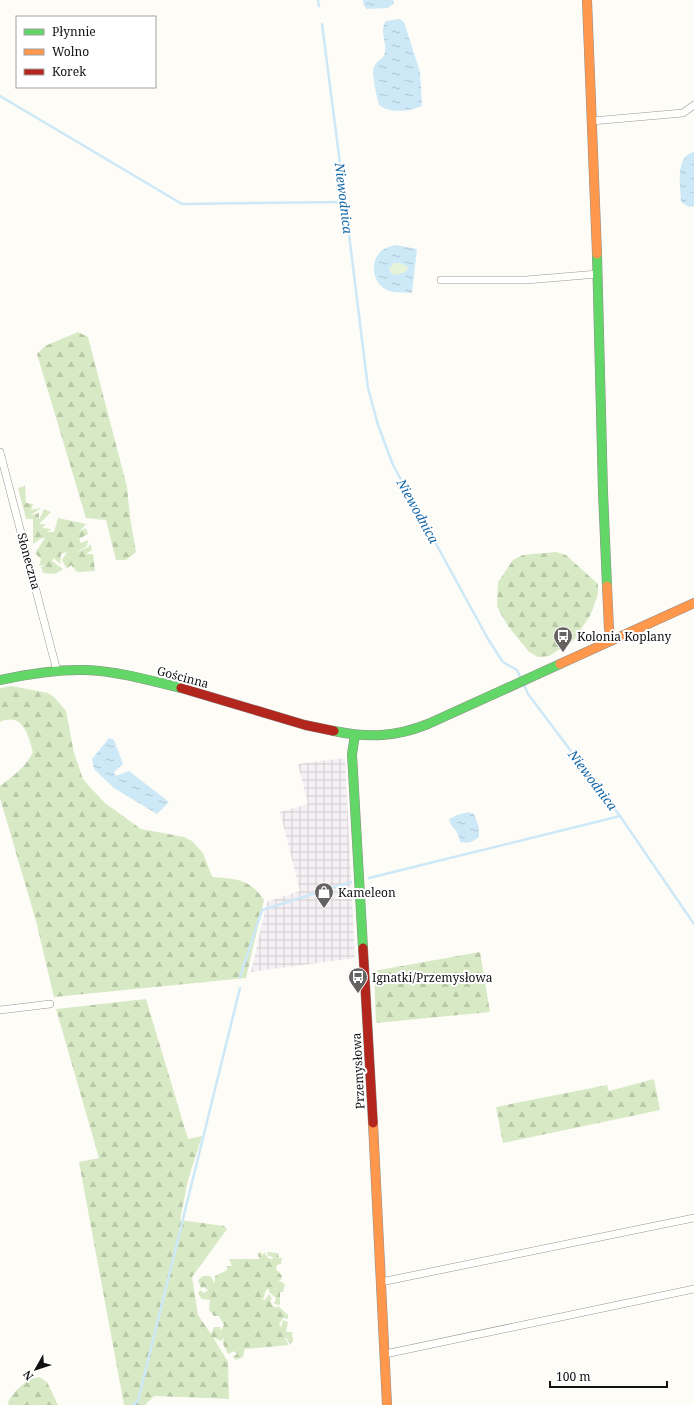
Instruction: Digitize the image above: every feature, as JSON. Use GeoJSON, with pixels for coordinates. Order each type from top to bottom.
{"type":"FeatureCollection","features":[{"type":"Feature","properties":{"kind":"street"},"geometry":{"type":"LineString","coordinates":[[587,0],[598,274],[603,492],[609,629],[612,640]]}},
{"type":"Feature","properties":{"kind":"street"},"geometry":{"type":"LineString","coordinates":[[592,121],[683,113],[694,105]]}},
{"type":"Feature","properties":{"kind":"street"},"geometry":{"type":"LineString","coordinates":[[441,280],[526,280],[598,274]]}},
{"type":"Feature","properties":{"kind":"street","name":"Słoneczna"},"geometry":{"type":"LineString","coordinates":[[0,452],[57,670]]}},
{"type":"Feature","properties":{"kind":"street","name":"Gościnna"},"geometry":{"type":"LineString","coordinates":[[0,680],[57,670],[112,672],[141,678],[226,701],[328,731],[355,735],[397,734],[428,724],[694,603]]}},
{"type":"Feature","properties":{"kind":"street","name":"Przemysłowa"},"geometry":{"type":"LineString","coordinates":[[355,735],[352,754],[387,1405]]}},
{"type":"Feature","properties":{"kind":"street"},"geometry":{"type":"LineString","coordinates":[[0,1010],[50,1004]]}},
{"type":"Feature","properties":{"kind":"street"},"geometry":{"type":"LineString","coordinates":[[381,1282],[694,1218]]}},
{"type":"Feature","properties":{"kind":"street"},"geometry":{"type":"LineString","coordinates":[[385,1354],[694,1289]]}},
{"type":"Feature","properties":{"kind":"shaded area"},"geometry":{"type":"Polygon","coordinates":[[[345,758],[355,958],[251,972],[267,902],[300,891],[280,812],[308,804],[298,764],[345,758]]]}},
{"type":"Feature","properties":{"kind":"green space"},"geometry":{"type":"Polygon","coordinates":[[[394,263],[400,263],[408,267],[406,272],[394,275],[391,273],[389,269],[394,263]]]}},
{"type":"Feature","properties":{"kind":"green space"},"geometry":{"type":"Polygon","coordinates":[[[78,332],[88,337],[127,487],[136,552],[126,560],[116,560],[106,520],[86,518],[37,354],[45,346],[78,332]]]}},
{"type":"Feature","properties":{"kind":"green space"},"geometry":{"type":"Polygon","coordinates":[[[25,486],[26,503],[33,504],[31,510],[41,508],[31,515],[39,513],[39,520],[44,509],[51,512],[39,524],[46,524],[42,528],[51,529],[47,532],[54,532],[58,518],[86,524],[80,531],[86,528],[88,534],[79,539],[81,543],[88,540],[87,546],[76,553],[90,546],[89,541],[92,550],[86,554],[93,554],[95,571],[77,572],[71,565],[67,569],[62,560],[67,552],[61,554],[60,564],[54,558],[52,561],[63,569],[55,574],[43,573],[41,567],[46,564],[39,566],[41,559],[35,553],[45,538],[39,539],[33,544],[33,519],[26,519],[18,488],[25,486]]]}},
{"type":"Feature","properties":{"kind":"green space"},"geometry":{"type":"Polygon","coordinates":[[[556,552],[566,555],[598,584],[598,594],[591,614],[574,640],[549,656],[538,657],[529,652],[508,626],[502,616],[497,606],[498,582],[513,560],[523,555],[556,552]]]}},
{"type":"Feature","properties":{"kind":"green space"},"geometry":{"type":"Polygon","coordinates":[[[12,686],[48,693],[55,698],[66,711],[74,753],[83,779],[105,803],[141,829],[184,837],[192,841],[203,853],[212,877],[241,881],[253,887],[264,900],[246,978],[54,997],[36,921],[0,798],[0,786],[23,767],[33,752],[26,732],[19,723],[14,720],[0,722],[0,688],[12,686]]]}},
{"type":"Feature","properties":{"kind":"green space"},"geometry":{"type":"Polygon","coordinates":[[[480,952],[490,1012],[376,1023],[374,971],[480,952]]]}},
{"type":"Feature","properties":{"kind":"green space"},"geometry":{"type":"Polygon","coordinates":[[[146,999],[188,1139],[202,1136],[188,1180],[180,1220],[224,1226],[227,1229],[192,1277],[198,1315],[211,1334],[214,1327],[220,1327],[221,1331],[224,1325],[219,1316],[214,1316],[209,1310],[210,1300],[202,1299],[198,1294],[200,1290],[204,1293],[208,1290],[204,1287],[201,1288],[198,1280],[203,1276],[210,1276],[215,1283],[215,1276],[227,1270],[227,1266],[232,1266],[229,1259],[259,1259],[258,1254],[260,1252],[263,1255],[264,1252],[268,1258],[272,1259],[273,1257],[268,1256],[267,1252],[278,1253],[279,1258],[282,1258],[281,1264],[277,1265],[276,1269],[282,1276],[281,1280],[278,1280],[285,1284],[283,1292],[280,1292],[280,1305],[274,1304],[276,1298],[269,1292],[269,1288],[265,1292],[264,1298],[261,1299],[265,1300],[269,1294],[272,1299],[270,1300],[272,1305],[276,1308],[278,1306],[288,1315],[288,1319],[283,1318],[279,1325],[281,1327],[283,1320],[288,1322],[286,1332],[292,1332],[293,1341],[290,1344],[286,1338],[284,1340],[286,1340],[289,1345],[245,1348],[243,1357],[236,1360],[233,1357],[237,1354],[235,1351],[228,1354],[223,1344],[224,1337],[221,1341],[213,1337],[228,1362],[229,1399],[154,1396],[145,1405],[124,1405],[79,1162],[99,1158],[56,1009],[146,999]]]}},
{"type":"Feature","properties":{"kind":"green space"},"geometry":{"type":"Polygon","coordinates":[[[654,1079],[660,1110],[503,1143],[496,1107],[607,1085],[609,1091],[654,1079]]]}},
{"type":"Feature","properties":{"kind":"green space"},"geometry":{"type":"Polygon","coordinates":[[[39,1377],[47,1382],[58,1405],[9,1405],[8,1402],[21,1386],[34,1378],[39,1377]]]}},
{"type":"Feature","properties":{"kind":"water"},"geometry":{"type":"Polygon","coordinates":[[[363,0],[393,0],[394,3],[388,8],[367,9],[364,6],[363,0]]]}},
{"type":"Feature","properties":{"kind":"water"},"geometry":{"type":"Polygon","coordinates":[[[400,19],[404,22],[420,72],[422,106],[394,111],[379,105],[373,73],[375,65],[385,52],[383,29],[386,21],[400,19]]]}},
{"type":"Feature","properties":{"kind":"water"},"geometry":{"type":"Polygon","coordinates":[[[694,152],[694,206],[689,207],[681,202],[680,173],[684,159],[694,152]]]}},
{"type":"Feature","properties":{"kind":"water"},"geometry":{"type":"Polygon","coordinates":[[[395,245],[417,249],[412,293],[388,291],[381,286],[375,276],[374,266],[377,255],[388,247],[395,245]],[[394,263],[389,269],[391,273],[394,275],[406,272],[408,267],[400,263],[394,263]]]}},
{"type":"Feature","properties":{"kind":"water"},"geometry":{"type":"Polygon","coordinates":[[[109,738],[114,740],[123,764],[114,772],[116,776],[129,771],[169,802],[157,814],[114,788],[94,769],[92,759],[109,738]]]}},
{"type":"Feature","properties":{"kind":"water"},"geometry":{"type":"Polygon","coordinates":[[[469,812],[474,814],[479,828],[479,837],[470,842],[460,842],[458,834],[451,825],[449,819],[469,812]]]}},
{"type":"Feature","properties":{"kind":"waterway","name":"Niewodnica"},"geometry":{"type":"LineString","coordinates":[[318,0],[319,6]]}},
{"type":"Feature","properties":{"kind":"waterway","name":"Niewodnica"},"geometry":{"type":"LineString","coordinates":[[322,24],[368,388],[378,425],[393,465],[488,639],[503,662],[517,670],[521,679]]}},
{"type":"Feature","properties":{"kind":"waterway"},"geometry":{"type":"LineString","coordinates":[[0,96],[182,204],[345,202]]}},
{"type":"Feature","properties":{"kind":"waterway","name":"Niewodnica"},"geometry":{"type":"LineString","coordinates":[[523,683],[528,694],[620,816],[694,924]]}},
{"type":"Feature","properties":{"kind":"waterway"},"geometry":{"type":"LineString","coordinates":[[369,878],[620,816]]}},
{"type":"Feature","properties":{"kind":"waterway"},"geometry":{"type":"LineString","coordinates":[[240,977],[262,910],[351,882]]}},
{"type":"Feature","properties":{"kind":"waterway"},"geometry":{"type":"LineString","coordinates":[[133,1405],[138,1401],[240,988]]}},
{"type":"Feature","properties":{"kind":"traffic: fast"},"geometry":{"type":"LineString","coordinates":[[597,254],[607,586]]}},
{"type":"Feature","properties":{"kind":"traffic: fast"},"geometry":{"type":"LineString","coordinates":[[334,731],[359,735],[382,735],[405,732],[428,724],[560,664]]}},
{"type":"Feature","properties":{"kind":"traffic: fast"},"geometry":{"type":"LineString","coordinates":[[0,680],[42,672],[85,670],[121,674],[181,688]]}},
{"type":"Feature","properties":{"kind":"traffic: fast"},"geometry":{"type":"LineString","coordinates":[[355,735],[352,754],[363,948]]}},
{"type":"Feature","properties":{"kind":"traffic: slow"},"geometry":{"type":"LineString","coordinates":[[587,0],[597,254]]}},
{"type":"Feature","properties":{"kind":"traffic: slow"},"geometry":{"type":"LineString","coordinates":[[607,586],[609,629],[612,640]]}},
{"type":"Feature","properties":{"kind":"traffic: slow"},"geometry":{"type":"LineString","coordinates":[[560,664],[694,603]]}},
{"type":"Feature","properties":{"kind":"traffic: slow"},"geometry":{"type":"LineString","coordinates":[[373,1123],[387,1405]]}},
{"type":"Feature","properties":{"kind":"traffic: jam"},"geometry":{"type":"LineString","coordinates":[[181,688],[305,725],[334,731]]}},
{"type":"Feature","properties":{"kind":"traffic: jam"},"geometry":{"type":"LineString","coordinates":[[363,948],[373,1123]]}},
{"type":"Feature","properties":{"kind":"place","name":"Kolonia Koplany"},"geometry":{"type":"Point","coordinates":[563,653]}},
{"type":"Feature","properties":{"kind":"place","name":"Kameleon"},"geometry":{"type":"Point","coordinates":[324,909]}},
{"type":"Feature","properties":{"kind":"place","name":"Ignatki/Przemysłowa"},"geometry":{"type":"Point","coordinates":[358,994]}}]}
